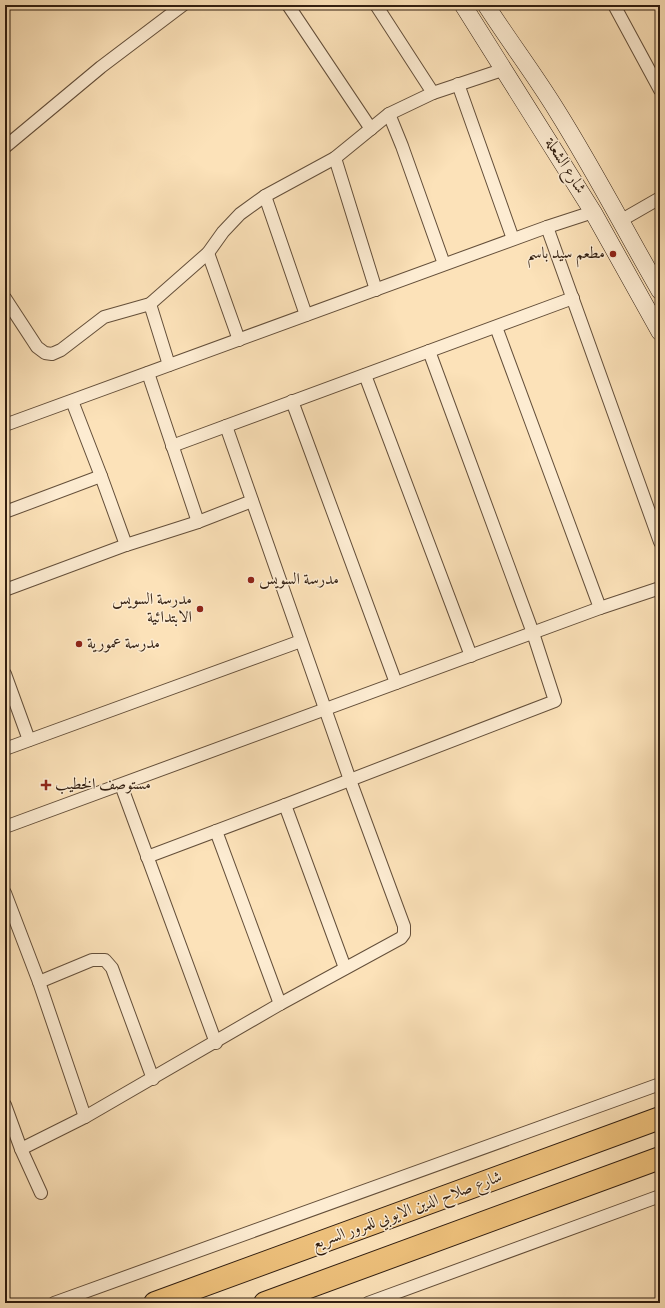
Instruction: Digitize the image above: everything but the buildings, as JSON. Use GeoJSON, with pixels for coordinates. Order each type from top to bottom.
{"type":"FeatureCollection","features":[{"type":"Feature","properties":{"kind":"highway","name":"شارع صلاح الدين الايوبي للمرور السريع"},"geometry":{"type":"LineString","coordinates":[[155,1303],[660,1118]]}},
{"type":"Feature","properties":{"kind":"highway"},"geometry":{"type":"LineString","coordinates":[[264,1303],[660,1158]]}},
{"type":"Feature","properties":{"kind":"main road","name":"شارع الشعلة"},"geometry":{"type":"LineString","coordinates":[[463,5],[502,70],[593,212],[660,332]]}},
{"type":"Feature","properties":{"kind":"main road","name":"شارع الشعلة"},"geometry":{"type":"LineString","coordinates":[[486,5],[558,112],[660,292]]}},
{"type":"Feature","properties":{"kind":"street"},"geometry":{"type":"LineString","coordinates":[[5,146],[101,67],[183,5]]}},
{"type":"Feature","properties":{"kind":"street"},"geometry":{"type":"LineString","coordinates":[[288,5],[371,129]]}},
{"type":"Feature","properties":{"kind":"street"},"geometry":{"type":"LineString","coordinates":[[376,5],[433,93]]}},
{"type":"Feature","properties":{"kind":"street"},"geometry":{"type":"LineString","coordinates":[[614,5],[660,90]]}},
{"type":"Feature","properties":{"kind":"street"},"geometry":{"type":"LineString","coordinates":[[5,298],[37,347],[45,354],[52,354],[61,350],[104,317],[150,304],[208,253],[223,232],[240,214],[266,196],[335,158],[389,114],[433,93],[502,70]]}},
{"type":"Feature","properties":{"kind":"street"},"geometry":{"type":"LineString","coordinates":[[458,84],[513,239]]}},
{"type":"Feature","properties":{"kind":"street"},"geometry":{"type":"LineString","coordinates":[[389,114],[444,264]]}},
{"type":"Feature","properties":{"kind":"street"},"geometry":{"type":"LineString","coordinates":[[335,158],[376,290]]}},
{"type":"Feature","properties":{"kind":"street"},"geometry":{"type":"LineString","coordinates":[[266,196],[306,315]]}},
{"type":"Feature","properties":{"kind":"street"},"geometry":{"type":"LineString","coordinates":[[620,221],[660,198]]}},
{"type":"Feature","properties":{"kind":"street"},"geometry":{"type":"LineString","coordinates":[[5,425],[513,239],[593,212]]}},
{"type":"Feature","properties":{"kind":"street"},"geometry":{"type":"LineString","coordinates":[[547,227],[574,298],[660,542]]}},
{"type":"Feature","properties":{"kind":"street"},"geometry":{"type":"LineString","coordinates":[[208,253],[239,340]]}},
{"type":"Feature","properties":{"kind":"street"},"geometry":{"type":"LineString","coordinates":[[172,446],[574,298]]}},
{"type":"Feature","properties":{"kind":"street"},"geometry":{"type":"LineString","coordinates":[[150,304],[170,365]]}},
{"type":"Feature","properties":{"kind":"street"},"geometry":{"type":"LineString","coordinates":[[496,326],[600,608]]}},
{"type":"Feature","properties":{"kind":"street"},"geometry":{"type":"LineString","coordinates":[[147,857],[555,701],[532,633],[429,351]]}},
{"type":"Feature","properties":{"kind":"street"},"geometry":{"type":"LineString","coordinates":[[148,373],[198,522]]}},
{"type":"Feature","properties":{"kind":"street"},"geometry":{"type":"LineString","coordinates":[[365,375],[471,656]]}},
{"type":"Feature","properties":{"kind":"street"},"geometry":{"type":"LineString","coordinates":[[72,401],[126,545]]}},
{"type":"Feature","properties":{"kind":"street"},"geometry":{"type":"LineString","coordinates":[[292,401],[396,683]]}},
{"type":"Feature","properties":{"kind":"street"},"geometry":{"type":"LineString","coordinates":[[21,1149],[153,1079],[280,1004],[401,938],[404,934],[404,926],[350,780],[226,426]]}},
{"type":"Feature","properties":{"kind":"street"},"geometry":{"type":"LineString","coordinates":[[5,512],[101,476]]}},
{"type":"Feature","properties":{"kind":"street"},"geometry":{"type":"LineString","coordinates":[[5,590],[126,545],[198,522],[252,501]]}},
{"type":"Feature","properties":{"kind":"street"},"geometry":{"type":"LineString","coordinates":[[5,827],[600,608],[660,588]]}},
{"type":"Feature","properties":{"kind":"street"},"geometry":{"type":"LineString","coordinates":[[5,749],[301,641]]}},
{"type":"Feature","properties":{"kind":"street"},"geometry":{"type":"LineString","coordinates":[[5,674],[29,740]]}},
{"type":"Feature","properties":{"kind":"street"},"geometry":{"type":"LineString","coordinates":[[121,785],[216,1043]]}},
{"type":"Feature","properties":{"kind":"street"},"geometry":{"type":"LineString","coordinates":[[285,805],[345,968]]}},
{"type":"Feature","properties":{"kind":"street"},"geometry":{"type":"LineString","coordinates":[[216,831],[280,1004]]}},
{"type":"Feature","properties":{"kind":"street"},"geometry":{"type":"LineString","coordinates":[[5,894],[39,982],[85,1116]]}},
{"type":"Feature","properties":{"kind":"street"},"geometry":{"type":"LineString","coordinates":[[39,982],[92,960],[105,960],[112,968],[153,1079]]}},
{"type":"Feature","properties":{"kind":"street"},"geometry":{"type":"LineString","coordinates":[[54,1303],[660,1084]]}},
{"type":"Feature","properties":{"kind":"street"},"geometry":{"type":"LineString","coordinates":[[5,1105],[21,1149],[41,1193]]}},
{"type":"Feature","properties":{"kind":"street"},"geometry":{"type":"LineString","coordinates":[[368,1303],[660,1196]]}},
{"type":"Feature","properties":{"kind":"place","name":"مطعم سيد باسم"},"geometry":{"type":"Point","coordinates":[613,254]}},
{"type":"Feature","properties":{"kind":"place","name":"مدرسة السويس"},"geometry":{"type":"Point","coordinates":[251,580]}},
{"type":"Feature","properties":{"kind":"place","name":"مدرسة السويس الابتدائية"},"geometry":{"type":"Point","coordinates":[200,609]}},
{"type":"Feature","properties":{"kind":"place","name":"مدرسة عمورية"},"geometry":{"type":"Point","coordinates":[79,644]}},
{"type":"Feature","properties":{"kind":"place","name":"مستوصف الخطيب"},"geometry":{"type":"Point","coordinates":[46,785]}}]}
